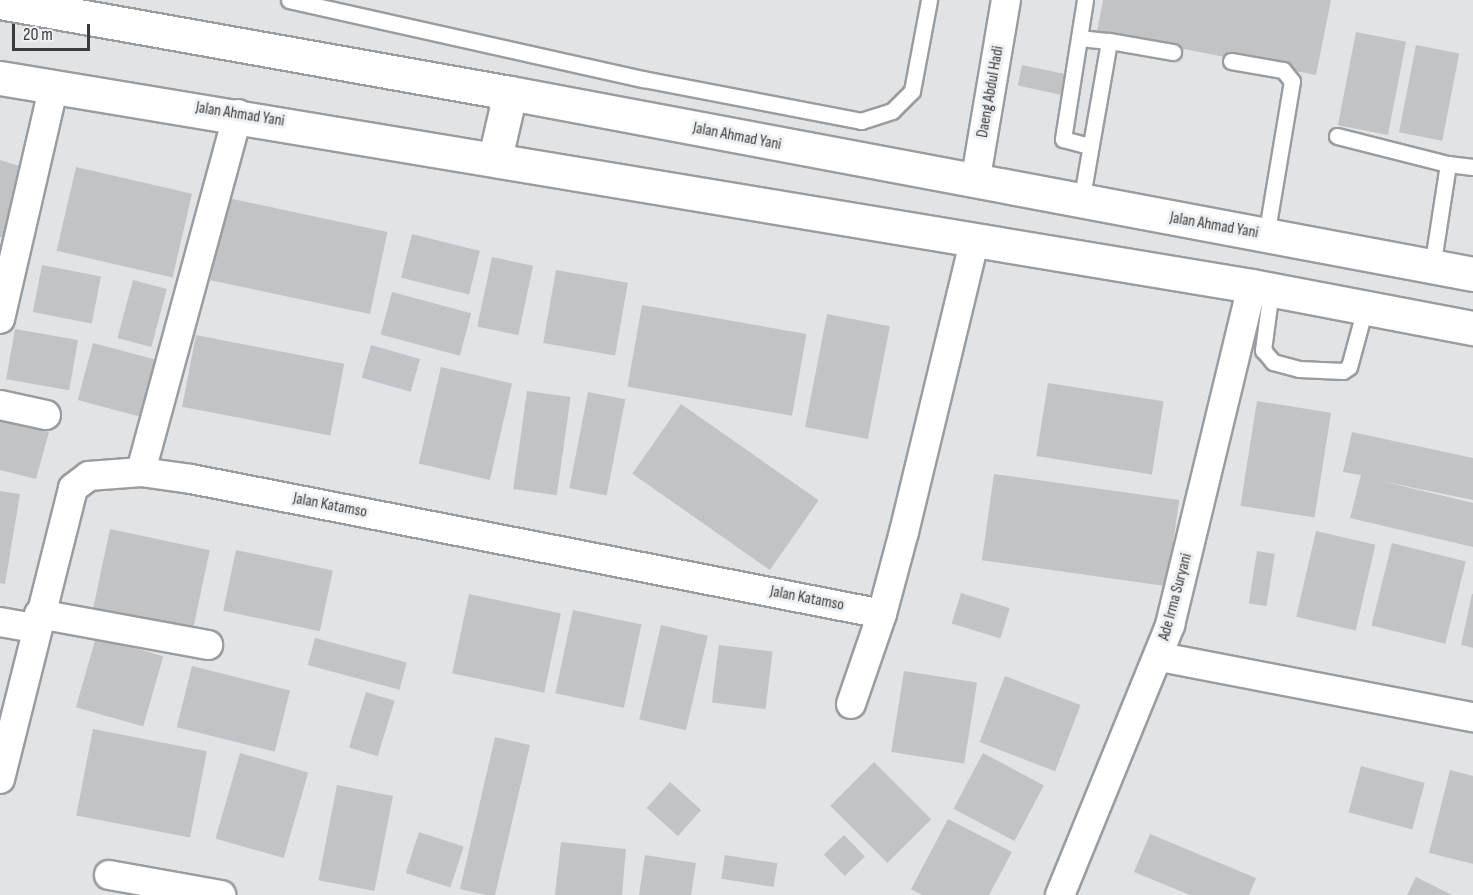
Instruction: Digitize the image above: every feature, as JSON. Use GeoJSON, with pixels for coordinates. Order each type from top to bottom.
{"type":"FeatureCollection","features":[{"type":"Feature","properties":{"kind":"main road","name":"Jalan Ahmad Yani"},"geometry":{"type":"LineString","coordinates":[[0,2],[510,93],[975,183],[1473,274]]}},
{"type":"Feature","properties":{"kind":"main road","name":"Jalan Ahmad Yani"},"geometry":{"type":"LineString","coordinates":[[0,78],[238,114],[975,239],[1261,288],[1473,328]]}},
{"type":"Feature","properties":{"kind":"main road"},"geometry":{"type":"LineString","coordinates":[[495,158],[510,93]]}},
{"type":"Feature","properties":{"kind":"street","name":"Daeng Abdul Hadi"},"geometry":{"type":"LineString","coordinates":[[975,183],[1006,0]]}},
{"type":"Feature","properties":{"kind":"street"},"geometry":{"type":"LineString","coordinates":[[0,319],[54,86]]}},
{"type":"Feature","properties":{"kind":"street"},"geometry":{"type":"LineString","coordinates":[[141,472],[238,114]]}},
{"type":"Feature","properties":{"kind":"street"},"geometry":{"type":"LineString","coordinates":[[850,704],[882,614],[942,387],[975,239]]}},
{"type":"Feature","properties":{"kind":"street","name":"Ade Irma Suryani"},"geometry":{"type":"LineString","coordinates":[[1060,895],[1160,657],[1261,288]]}},
{"type":"Feature","properties":{"kind":"street"},"geometry":{"type":"LineString","coordinates":[[0,405],[46,416]]}},
{"type":"Feature","properties":{"kind":"street","name":"Jalan Katamso"},"geometry":{"type":"LineString","coordinates":[[37,621],[76,483],[97,474],[141,472],[191,479],[882,614]]}},
{"type":"Feature","properties":{"kind":"street"},"geometry":{"type":"LineString","coordinates":[[0,779],[37,621]]}},
{"type":"Feature","properties":{"kind":"street"},"geometry":{"type":"LineString","coordinates":[[0,622],[37,621],[208,645]]}},
{"type":"Feature","properties":{"kind":"street"},"geometry":{"type":"LineString","coordinates":[[1160,657],[1473,717]]}},
{"type":"Feature","properties":{"kind":"street"},"geometry":{"type":"LineString","coordinates":[[109,875],[221,895]]}},
{"type":"Feature","properties":{"kind":"lane"},"geometry":{"type":"LineString","coordinates":[[290,0],[643,79],[861,121],[892,111],[912,91],[929,0]]}},
{"type":"Feature","properties":{"kind":"lane"},"geometry":{"type":"LineString","coordinates":[[1085,0],[1063,138],[1090,146]]}},
{"type":"Feature","properties":{"kind":"lane"},"geometry":{"type":"LineString","coordinates":[[1079,38],[1173,52]]}},
{"type":"Feature","properties":{"kind":"lane"},"geometry":{"type":"LineString","coordinates":[[1081,202],[1109,41]]}},
{"type":"Feature","properties":{"kind":"lane"},"geometry":{"type":"LineString","coordinates":[[1231,61],[1283,70],[1292,81],[1266,236]]}},
{"type":"Feature","properties":{"kind":"lane"},"geometry":{"type":"LineString","coordinates":[[1336,136],[1448,164],[1473,167]]}},
{"type":"Feature","properties":{"kind":"lane"},"geometry":{"type":"LineString","coordinates":[[1432,267],[1448,164]]}},
{"type":"Feature","properties":{"kind":"lane"},"geometry":{"type":"LineString","coordinates":[[1261,288],[1263,350],[1273,362],[1299,369],[1342,371],[1349,367],[1365,308]]}},
{"type":"Feature","properties":{"kind":"building"},"geometry":{"type":"Polygon","coordinates":[[[1103,0],[1331,0],[1316,75],[1097,32],[1103,0]]]}},
{"type":"Feature","properties":{"kind":"building"},"geometry":{"type":"Polygon","coordinates":[[[1356,32],[1406,42],[1388,135],[1338,125],[1356,32]]]}},
{"type":"Feature","properties":{"kind":"building"},"geometry":{"type":"Polygon","coordinates":[[[1416,45],[1459,53],[1442,141],[1399,132],[1416,45]]]}},
{"type":"Feature","properties":{"kind":"building"},"geometry":{"type":"Polygon","coordinates":[[[1022,65],[1066,74],[1062,95],[1018,86],[1022,65]]]}},
{"type":"Feature","properties":{"kind":"building"},"geometry":{"type":"Polygon","coordinates":[[[0,160],[26,168],[6,239],[0,237],[0,160]]]}},
{"type":"Feature","properties":{"kind":"building"},"geometry":{"type":"Polygon","coordinates":[[[76,167],[192,194],[173,278],[57,251],[76,167]]]}},
{"type":"Feature","properties":{"kind":"building"},"geometry":{"type":"Polygon","coordinates":[[[228,198],[387,232],[370,314],[211,280],[228,198]]]}},
{"type":"Feature","properties":{"kind":"building"},"geometry":{"type":"Polygon","coordinates":[[[412,234],[480,251],[469,295],[401,278],[412,234]]]}},
{"type":"Feature","properties":{"kind":"building"},"geometry":{"type":"Polygon","coordinates":[[[492,257],[533,266],[518,335],[477,326],[492,257]]]}},
{"type":"Feature","properties":{"kind":"building"},"geometry":{"type":"Polygon","coordinates":[[[42,265],[101,276],[92,324],[33,312],[42,265]]]}},
{"type":"Feature","properties":{"kind":"building"},"geometry":{"type":"Polygon","coordinates":[[[556,270],[628,283],[615,356],[543,343],[556,270]]]}},
{"type":"Feature","properties":{"kind":"building"},"geometry":{"type":"Polygon","coordinates":[[[133,280],[167,289],[151,347],[117,338],[133,280]]]}},
{"type":"Feature","properties":{"kind":"building"},"geometry":{"type":"Polygon","coordinates":[[[392,292],[471,313],[460,356],[381,335],[392,292]]]}},
{"type":"Feature","properties":{"kind":"building"},"geometry":{"type":"Polygon","coordinates":[[[642,305],[806,334],[792,416],[628,387],[642,305]]]}},
{"type":"Feature","properties":{"kind":"building"},"geometry":{"type":"Polygon","coordinates":[[[827,314],[890,326],[868,439],[805,427],[827,314]]]}},
{"type":"Feature","properties":{"kind":"building"},"geometry":{"type":"Polygon","coordinates":[[[15,329],[78,340],[69,390],[6,379],[15,329]]]}},
{"type":"Feature","properties":{"kind":"building"},"geometry":{"type":"Polygon","coordinates":[[[196,335],[344,364],[330,435],[182,407],[196,335]]]}},
{"type":"Feature","properties":{"kind":"building"},"geometry":{"type":"Polygon","coordinates":[[[93,343],[156,360],[141,417],[78,400],[93,343]]]}},
{"type":"Feature","properties":{"kind":"building"},"geometry":{"type":"Polygon","coordinates":[[[371,345],[420,359],[411,392],[362,378],[371,345]]]}},
{"type":"Feature","properties":{"kind":"building"},"geometry":{"type":"Polygon","coordinates":[[[441,367],[512,383],[490,480],[419,463],[441,367]]]}},
{"type":"Feature","properties":{"kind":"building"},"geometry":{"type":"Polygon","coordinates":[[[1048,383],[1164,401],[1152,474],[1036,456],[1048,383]]]}},
{"type":"Feature","properties":{"kind":"building"},"geometry":{"type":"Polygon","coordinates":[[[527,391],[571,397],[557,495],[513,489],[527,391]]]}},
{"type":"Feature","properties":{"kind":"building"},"geometry":{"type":"Polygon","coordinates":[[[588,392],[625,399],[607,495],[569,488],[588,392]]]}},
{"type":"Feature","properties":{"kind":"building"},"geometry":{"type":"Polygon","coordinates":[[[1257,401],[1331,413],[1314,517],[1240,506],[1257,401]]]}},
{"type":"Feature","properties":{"kind":"building"},"geometry":{"type":"Polygon","coordinates":[[[681,404],[819,500],[770,570],[632,474],[681,404]]]}},
{"type":"Feature","properties":{"kind":"building"},"geometry":{"type":"Polygon","coordinates":[[[0,420],[49,432],[36,479],[0,470],[0,420]]]}},
{"type":"Feature","properties":{"kind":"building"},"geometry":{"type":"Polygon","coordinates":[[[1352,432],[1473,458],[1473,500],[1381,481],[1473,503],[1473,547],[1350,518],[1361,475],[1343,472],[1352,432]]]}},
{"type":"Feature","properties":{"kind":"building"},"geometry":{"type":"Polygon","coordinates":[[[994,474],[1179,500],[1167,586],[982,560],[994,474]]]}},
{"type":"Feature","properties":{"kind":"building"},"geometry":{"type":"Polygon","coordinates":[[[0,491],[20,494],[5,584],[0,583],[0,491]]]}},
{"type":"Feature","properties":{"kind":"building"},"geometry":{"type":"Polygon","coordinates":[[[110,529],[210,550],[193,631],[93,610],[110,529]]]}},
{"type":"Feature","properties":{"kind":"building"},"geometry":{"type":"Polygon","coordinates":[[[1316,531],[1375,545],[1356,630],[1296,617],[1316,531]]]}},
{"type":"Feature","properties":{"kind":"building"},"geometry":{"type":"Polygon","coordinates":[[[1392,543],[1466,561],[1445,644],[1371,625],[1392,543]]]}},
{"type":"Feature","properties":{"kind":"building"},"geometry":{"type":"Polygon","coordinates":[[[236,550],[333,571],[320,631],[223,611],[236,550]]]}},
{"type":"Feature","properties":{"kind":"building"},"geometry":{"type":"Polygon","coordinates":[[[1257,551],[1275,554],[1266,606],[1249,603],[1257,551]]]}},
{"type":"Feature","properties":{"kind":"building"},"geometry":{"type":"Polygon","coordinates":[[[961,593],[1010,608],[1000,639],[952,624],[961,593]]]}},
{"type":"Feature","properties":{"kind":"building"},"geometry":{"type":"Polygon","coordinates":[[[469,594],[561,614],[544,693],[452,673],[469,594]]]}},
{"type":"Feature","properties":{"kind":"building"},"geometry":{"type":"Polygon","coordinates":[[[1473,594],[1473,648],[1461,645],[1473,594]]]}},
{"type":"Feature","properties":{"kind":"building"},"geometry":{"type":"Polygon","coordinates":[[[573,610],[641,625],[624,708],[555,693],[573,610]]]}},
{"type":"Feature","properties":{"kind":"building"},"geometry":{"type":"Polygon","coordinates":[[[661,625],[708,636],[686,730],[639,720],[661,625]]]}},
{"type":"Feature","properties":{"kind":"building"},"geometry":{"type":"Polygon","coordinates":[[[96,637],[163,656],[143,726],[76,707],[96,637]]]}},
{"type":"Feature","properties":{"kind":"building"},"geometry":{"type":"Polygon","coordinates":[[[315,638],[407,663],[400,690],[308,665],[315,638]]]}},
{"type":"Feature","properties":{"kind":"building"},"geometry":{"type":"Polygon","coordinates":[[[719,645],[773,652],[766,709],[712,703],[719,645]]]}},
{"type":"Feature","properties":{"kind":"building"},"geometry":{"type":"Polygon","coordinates":[[[192,666],[290,690],[275,752],[177,727],[192,666]]]}},
{"type":"Feature","properties":{"kind":"building"},"geometry":{"type":"Polygon","coordinates":[[[904,671],[977,683],[964,764],[891,752],[904,671]]]}},
{"type":"Feature","properties":{"kind":"building"},"geometry":{"type":"Polygon","coordinates":[[[1005,676],[1081,705],[1055,771],[980,742],[1005,676]]]}},
{"type":"Feature","properties":{"kind":"building"},"geometry":{"type":"Polygon","coordinates":[[[366,692],[395,701],[378,756],[349,747],[366,692]]]}},
{"type":"Feature","properties":{"kind":"building"},"geometry":{"type":"Polygon","coordinates":[[[93,729],[207,751],[190,838],[76,815],[93,729]]]}},
{"type":"Feature","properties":{"kind":"building"},"geometry":{"type":"Polygon","coordinates":[[[495,737],[530,745],[495,895],[486,895],[460,889],[495,737]]]}},
{"type":"Feature","properties":{"kind":"building"},"geometry":{"type":"Polygon","coordinates":[[[240,753],[308,773],[284,858],[215,839],[240,753]]]}},
{"type":"Feature","properties":{"kind":"building"},"geometry":{"type":"Polygon","coordinates":[[[983,753],[1044,785],[1014,841],[953,809],[983,753]]]}},
{"type":"Feature","properties":{"kind":"building"},"geometry":{"type":"Polygon","coordinates":[[[874,762],[931,819],[887,863],[830,806],[874,762]]]}},
{"type":"Feature","properties":{"kind":"building"},"geometry":{"type":"Polygon","coordinates":[[[1361,766],[1425,783],[1412,829],[1349,812],[1361,766]]]}},
{"type":"Feature","properties":{"kind":"building"},"geometry":{"type":"Polygon","coordinates":[[[1450,770],[1473,776],[1473,864],[1429,853],[1450,770]]]}},
{"type":"Feature","properties":{"kind":"building"},"geometry":{"type":"Polygon","coordinates":[[[670,782],[701,810],[678,836],[647,808],[670,782]]]}},
{"type":"Feature","properties":{"kind":"building"},"geometry":{"type":"Polygon","coordinates":[[[337,785],[393,796],[374,891],[318,880],[337,785]]]}},
{"type":"Feature","properties":{"kind":"building"},"geometry":{"type":"Polygon","coordinates":[[[948,819],[1012,852],[989,895],[922,895],[911,889],[948,819]]]}},
{"type":"Feature","properties":{"kind":"building"},"geometry":{"type":"Polygon","coordinates":[[[419,832],[464,847],[450,887],[406,873],[419,832]]]}},
{"type":"Feature","properties":{"kind":"building"},"geometry":{"type":"Polygon","coordinates":[[[1150,834],[1256,878],[1249,895],[1190,895],[1134,872],[1150,834]]]}},
{"type":"Feature","properties":{"kind":"building"},"geometry":{"type":"Polygon","coordinates":[[[844,835],[865,857],[845,876],[824,854],[844,835]]]}},
{"type":"Feature","properties":{"kind":"building"},"geometry":{"type":"Polygon","coordinates":[[[561,842],[626,849],[622,895],[555,895],[561,842]]]}},
{"type":"Feature","properties":{"kind":"building"},"geometry":{"type":"Polygon","coordinates":[[[645,855],[696,863],[691,895],[639,895],[645,855]]]}},
{"type":"Feature","properties":{"kind":"building"},"geometry":{"type":"Polygon","coordinates":[[[725,855],[777,863],[774,887],[721,879],[725,855]]]}},
{"type":"Feature","properties":{"kind":"building"},"geometry":{"type":"Polygon","coordinates":[[[1416,877],[1452,895],[1407,895],[1416,877]]]}}]}
